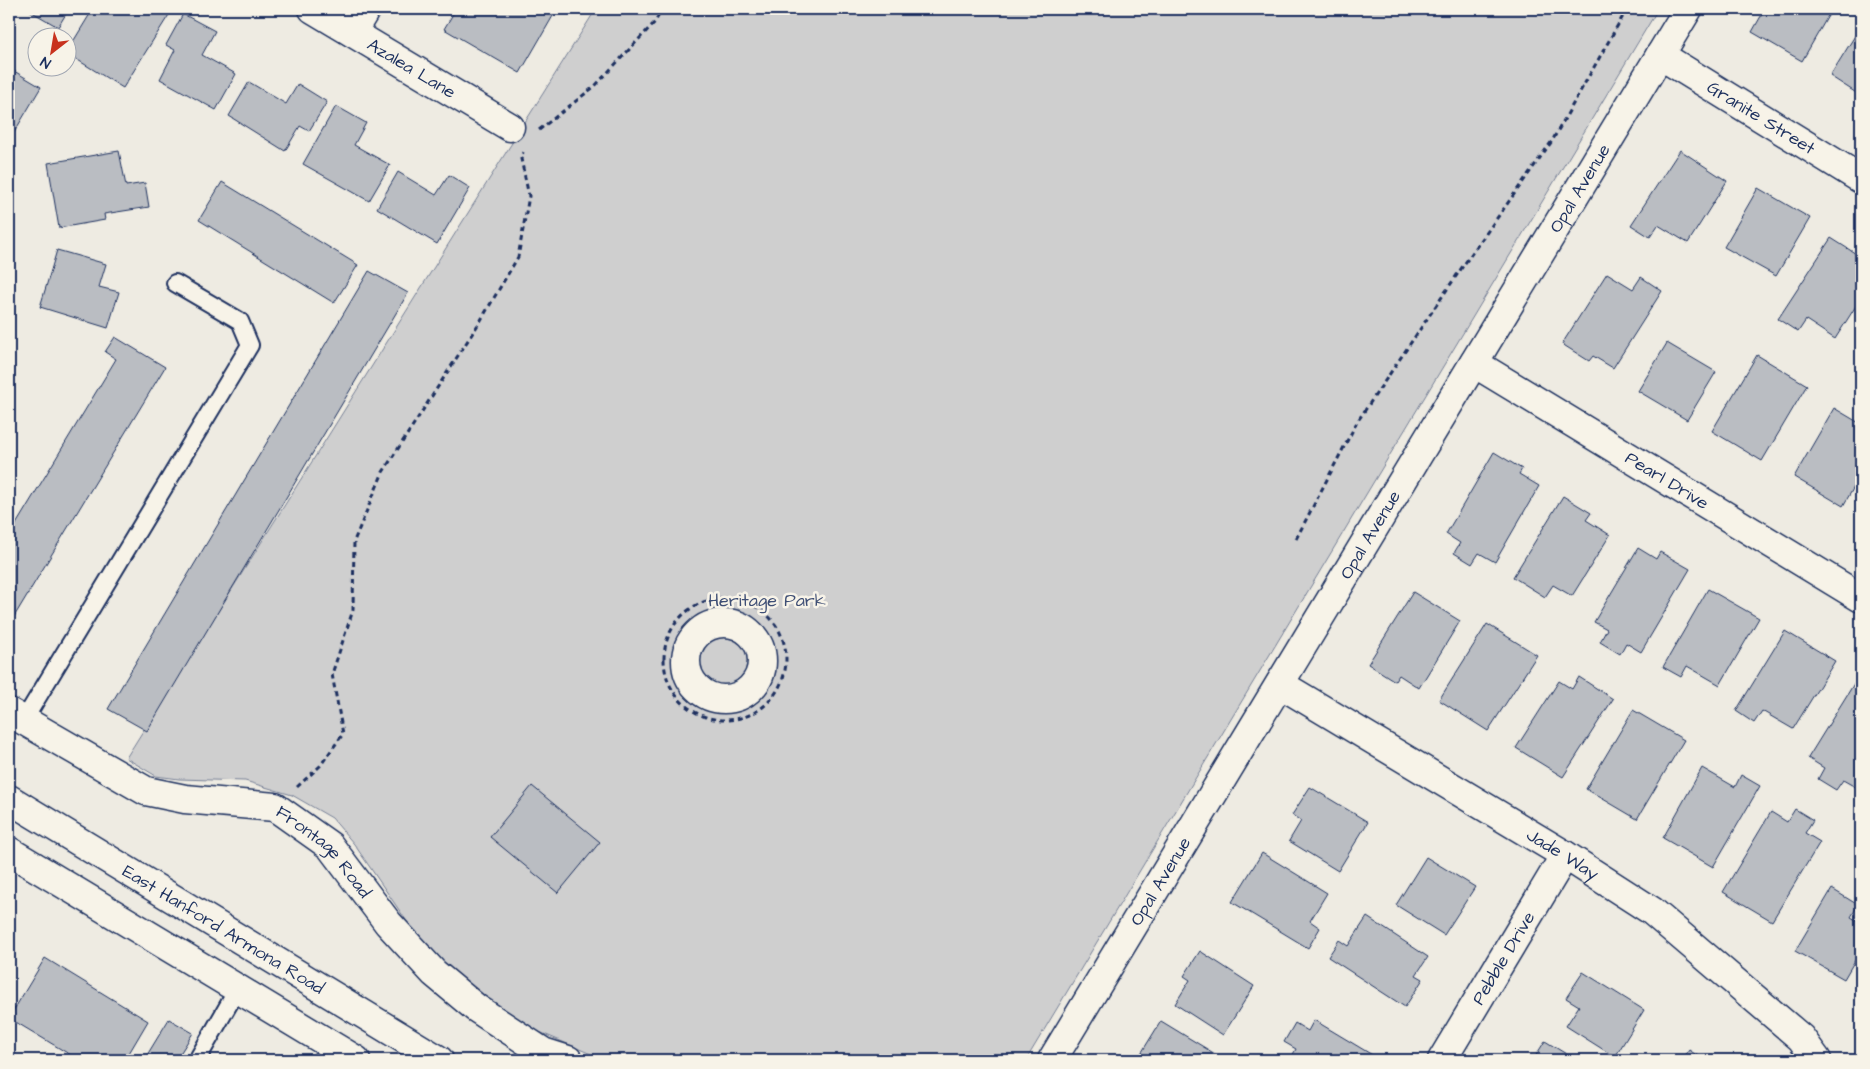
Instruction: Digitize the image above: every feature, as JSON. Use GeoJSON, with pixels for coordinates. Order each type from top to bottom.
{"type":"FeatureCollection","features":[{"type":"Feature","properties":{"kind":"street","name":"Azalea Lane"},"geometry":{"type":"LineString","coordinates":[[313,9],[523,135]]}},
{"type":"Feature","properties":{"kind":"street"},"geometry":{"type":"LineString","coordinates":[[352,32],[366,9]]}},
{"type":"Feature","properties":{"kind":"street","name":"Opal Avenue"},"geometry":{"type":"LineString","coordinates":[[1052,1060],[1688,9]]}},
{"type":"Feature","properties":{"kind":"street","name":"Granite Street"},"geometry":{"type":"LineString","coordinates":[[1660,55],[1861,179]]}},
{"type":"Feature","properties":{"kind":"street","name":"Pearl Drive"},"geometry":{"type":"LineString","coordinates":[[1474,363],[1861,598]]}},
{"type":"Feature","properties":{"kind":"street","name":"Jade Way"},"geometry":{"type":"LineString","coordinates":[[1280,684],[1565,855],[1652,911],[1801,1038],[1817,1060]]}},
{"type":"Feature","properties":{"kind":"street","name":"Frontage Road"},"geometry":{"type":"LineString","coordinates":[[16,716],[146,791],[185,799],[275,807],[330,846],[388,923],[434,973],[476,1008],[543,1052],[568,1060]]}},
{"type":"Feature","properties":{"kind":"street","name":"East Hanford Armona Road"},"geometry":{"type":"LineString","coordinates":[[9,800],[440,1060]]}},
{"type":"Feature","properties":{"kind":"street"},"geometry":{"type":"LineString","coordinates":[[9,851],[356,1060]]}},
{"type":"Feature","properties":{"kind":"street","name":"Pebble Drive"},"geometry":{"type":"LineString","coordinates":[[1442,1060],[1565,855]]}},
{"type":"Feature","properties":{"kind":"lane"},"geometry":{"type":"LineString","coordinates":[[16,716],[250,346],[240,321],[175,283]]}},
{"type":"Feature","properties":{"kind":"lane"},"geometry":{"type":"LineString","coordinates":[[197,1060],[237,990]]}},
{"type":"Feature","properties":{"kind":"path"},"geometry":{"type":"LineString","coordinates":[[275,807],[320,766],[343,734],[332,674],[353,610],[354,541],[383,472],[481,320],[518,258],[529,196],[521,159],[523,135],[595,86],[655,22],[662,9]]}},
{"type":"Feature","properties":{"kind":"path"},"geometry":{"type":"LineString","coordinates":[[1296,539],[1357,422],[1465,263],[1552,141],[1627,9]]}},
{"type":"Feature","properties":{"kind":"path"},"geometry":{"type":"LineString","coordinates":[[723,598],[740,600],[755,607],[769,617],[778,630],[785,646],[786,663],[782,680],[774,696],[762,708],[750,715],[734,720],[720,720],[704,716],[689,708],[677,697],[669,682],[664,652],[669,635],[678,620],[691,608],[707,601],[723,598]]}},
{"type":"Feature","properties":{"kind":"green space","name":"Heritage Park"},"geometry":{"type":"Polygon","coordinates":[[[596,9],[1658,9],[1026,1060],[605,1060],[523,1025],[484,999],[442,961],[408,923],[354,844],[332,818],[292,795],[245,781],[179,779],[156,776],[126,758],[596,9]]]}},
{"type":"Feature","properties":{"kind":"building"},"geometry":{"type":"Polygon","coordinates":[[[27,9],[69,9],[58,27],[27,9]]]}},
{"type":"Feature","properties":{"kind":"building"},"geometry":{"type":"Polygon","coordinates":[[[93,9],[172,10],[123,88],[78,60],[78,34],[93,9]]]}},
{"type":"Feature","properties":{"kind":"building"},"geometry":{"type":"Polygon","coordinates":[[[456,9],[557,9],[520,73],[444,29],[456,9]]]}},
{"type":"Feature","properties":{"kind":"building"},"geometry":{"type":"Polygon","coordinates":[[[1765,9],[1832,9],[1802,61],[1752,32],[1765,9]]]}},
{"type":"Feature","properties":{"kind":"building"},"geometry":{"type":"Polygon","coordinates":[[[183,14],[215,31],[202,55],[236,74],[216,110],[160,79],[175,50],[166,45],[183,14]]]}},
{"type":"Feature","properties":{"kind":"building"},"geometry":{"type":"Polygon","coordinates":[[[1861,26],[1861,96],[1830,76],[1861,26]]]}},
{"type":"Feature","properties":{"kind":"building"},"geometry":{"type":"Polygon","coordinates":[[[14,71],[41,87],[9,141],[9,79],[14,71]]]}},
{"type":"Feature","properties":{"kind":"building"},"geometry":{"type":"Polygon","coordinates":[[[249,82],[286,104],[298,84],[327,102],[309,131],[300,126],[285,151],[229,116],[249,82]]]}},
{"type":"Feature","properties":{"kind":"building"},"geometry":{"type":"Polygon","coordinates":[[[336,106],[366,123],[354,145],[390,165],[369,201],[303,164],[336,106]]]}},
{"type":"Feature","properties":{"kind":"building"},"geometry":{"type":"Polygon","coordinates":[[[1680,150],[1727,181],[1688,243],[1658,225],[1650,237],[1631,225],[1680,150]]]}},
{"type":"Feature","properties":{"kind":"building"},"geometry":{"type":"Polygon","coordinates":[[[119,151],[126,186],[145,183],[149,207],[104,214],[105,220],[59,228],[48,163],[119,151]]]}},
{"type":"Feature","properties":{"kind":"building"},"geometry":{"type":"Polygon","coordinates":[[[398,172],[436,195],[449,175],[470,188],[437,244],[377,208],[398,172]]]}},
{"type":"Feature","properties":{"kind":"building"},"geometry":{"type":"Polygon","coordinates":[[[222,182],[358,265],[334,303],[199,220],[222,182]]]}},
{"type":"Feature","properties":{"kind":"building"},"geometry":{"type":"Polygon","coordinates":[[[1758,188],[1810,218],[1776,276],[1724,247],[1758,188]]]}},
{"type":"Feature","properties":{"kind":"building"},"geometry":{"type":"Polygon","coordinates":[[[1831,238],[1861,257],[1861,298],[1835,339],[1806,320],[1798,332],[1778,319],[1831,238]]]}},
{"type":"Feature","properties":{"kind":"building"},"geometry":{"type":"Polygon","coordinates":[[[57,250],[106,264],[99,287],[119,292],[108,328],[40,307],[57,250]]]}},
{"type":"Feature","properties":{"kind":"building"},"geometry":{"type":"Polygon","coordinates":[[[369,271],[408,293],[147,731],[108,709],[369,271]]]}},
{"type":"Feature","properties":{"kind":"building"},"geometry":{"type":"Polygon","coordinates":[[[1607,273],[1633,289],[1641,277],[1662,291],[1613,368],[1593,356],[1589,361],[1562,344],[1607,273]]]}},
{"type":"Feature","properties":{"kind":"building"},"geometry":{"type":"Polygon","coordinates":[[[115,337],[165,367],[9,625],[9,536],[116,359],[105,352],[115,337]]]}},
{"type":"Feature","properties":{"kind":"building"},"geometry":{"type":"Polygon","coordinates":[[[1667,343],[1716,372],[1687,420],[1638,391],[1667,343]]]}},
{"type":"Feature","properties":{"kind":"building"},"geometry":{"type":"Polygon","coordinates":[[[1757,355],[1807,385],[1762,461],[1712,431],[1757,355]]]}},
{"type":"Feature","properties":{"kind":"building"},"geometry":{"type":"Polygon","coordinates":[[[1834,408],[1861,424],[1861,475],[1843,506],[1794,477],[1834,408]]]}},
{"type":"Feature","properties":{"kind":"building"},"geometry":{"type":"Polygon","coordinates":[[[1494,452],[1522,469],[1519,474],[1539,486],[1495,562],[1479,553],[1472,564],[1454,553],[1460,543],[1446,534],[1494,452]]]}},
{"type":"Feature","properties":{"kind":"building"},"geometry":{"type":"Polygon","coordinates":[[[1563,496],[1591,513],[1586,520],[1610,535],[1572,596],[1553,585],[1545,597],[1513,577],[1563,496]]]}},
{"type":"Feature","properties":{"kind":"building"},"geometry":{"type":"Polygon","coordinates":[[[1638,548],[1656,559],[1660,552],[1690,569],[1641,652],[1626,643],[1620,654],[1600,642],[1607,629],[1594,622],[1638,548]]]}},
{"type":"Feature","properties":{"kind":"building"},"geometry":{"type":"Polygon","coordinates":[[[1708,589],[1759,618],[1720,685],[1687,666],[1681,677],[1663,667],[1708,589]]]}},
{"type":"Feature","properties":{"kind":"building"},"geometry":{"type":"Polygon","coordinates":[[[1413,592],[1460,621],[1419,688],[1399,675],[1395,681],[1368,664],[1413,592]]]}},
{"type":"Feature","properties":{"kind":"building"},"geometry":{"type":"Polygon","coordinates":[[[1487,624],[1537,655],[1488,731],[1439,700],[1487,624]]]}},
{"type":"Feature","properties":{"kind":"building"},"geometry":{"type":"Polygon","coordinates":[[[1785,631],[1835,661],[1793,729],[1762,711],[1754,723],[1736,711],[1785,631]]]}},
{"type":"Feature","properties":{"kind":"building"},"geometry":{"type":"Polygon","coordinates":[[[1579,677],[1613,699],[1563,777],[1516,748],[1559,681],[1572,689],[1579,677]]]}},
{"type":"Feature","properties":{"kind":"building"},"geometry":{"type":"Polygon","coordinates":[[[1855,682],[1861,686],[1861,781],[1857,788],[1843,780],[1836,790],[1818,779],[1824,768],[1808,758],[1855,682]]]}},
{"type":"Feature","properties":{"kind":"building"},"geometry":{"type":"Polygon","coordinates":[[[1633,710],[1684,740],[1637,819],[1586,789],[1633,710]]]}},
{"type":"Feature","properties":{"kind":"building"},"geometry":{"type":"Polygon","coordinates":[[[1702,768],[1735,787],[1741,775],[1760,786],[1713,867],[1663,838],[1702,768]]]}},
{"type":"Feature","properties":{"kind":"building"},"geometry":{"type":"Polygon","coordinates":[[[532,786],[600,842],[558,893],[490,837],[532,786]]]}},
{"type":"Feature","properties":{"kind":"building"},"geometry":{"type":"Polygon","coordinates":[[[1310,787],[1368,822],[1338,871],[1289,841],[1301,821],[1292,815],[1310,787]]]}},
{"type":"Feature","properties":{"kind":"building"},"geometry":{"type":"Polygon","coordinates":[[[1795,809],[1813,820],[1805,833],[1820,842],[1772,921],[1723,892],[1771,812],[1787,822],[1795,809]]]}},
{"type":"Feature","properties":{"kind":"building"},"geometry":{"type":"Polygon","coordinates":[[[1262,853],[1327,893],[1310,921],[1320,928],[1308,948],[1232,902],[1262,853]]]}},
{"type":"Feature","properties":{"kind":"building"},"geometry":{"type":"Polygon","coordinates":[[[1426,857],[1475,887],[1444,935],[1396,905],[1426,857]]]}},
{"type":"Feature","properties":{"kind":"building"},"geometry":{"type":"Polygon","coordinates":[[[1832,889],[1858,905],[1851,917],[1861,923],[1861,950],[1844,979],[1795,951],[1832,889]]]}},
{"type":"Feature","properties":{"kind":"building"},"geometry":{"type":"Polygon","coordinates":[[[1367,917],[1428,957],[1416,975],[1423,979],[1405,1007],[1328,957],[1339,940],[1348,946],[1367,917]]]}},
{"type":"Feature","properties":{"kind":"building"},"geometry":{"type":"Polygon","coordinates":[[[1200,951],[1254,986],[1223,1035],[1175,1004],[1190,980],[1184,976],[1200,951]]]}},
{"type":"Feature","properties":{"kind":"building"},"geometry":{"type":"Polygon","coordinates":[[[45,958],[148,1021],[125,1060],[79,1060],[9,1018],[45,958]]]}},
{"type":"Feature","properties":{"kind":"building"},"geometry":{"type":"Polygon","coordinates":[[[1583,972],[1644,1010],[1615,1057],[1566,1026],[1579,1006],[1566,998],[1583,972]]]}},
{"type":"Feature","properties":{"kind":"building"},"geometry":{"type":"Polygon","coordinates":[[[169,1019],[193,1033],[176,1060],[144,1060],[169,1019]]]}},
{"type":"Feature","properties":{"kind":"building"},"geometry":{"type":"Polygon","coordinates":[[[1314,1020],[1374,1056],[1372,1060],[1290,1060],[1296,1049],[1284,1042],[1295,1023],[1308,1031],[1314,1020]]]}},
{"type":"Feature","properties":{"kind":"building"},"geometry":{"type":"Polygon","coordinates":[[[1161,1021],[1225,1060],[1137,1060],[1161,1021]]]}},
{"type":"Feature","properties":{"kind":"building"},"geometry":{"type":"Polygon","coordinates":[[[1545,1041],[1576,1060],[1533,1060],[1545,1041]]]}},
{"type":"Feature","properties":{"kind":"building"},"geometry":{"type":"Polygon","coordinates":[[[1689,1050],[1704,1060],[1682,1060],[1689,1050]]]}}]}
